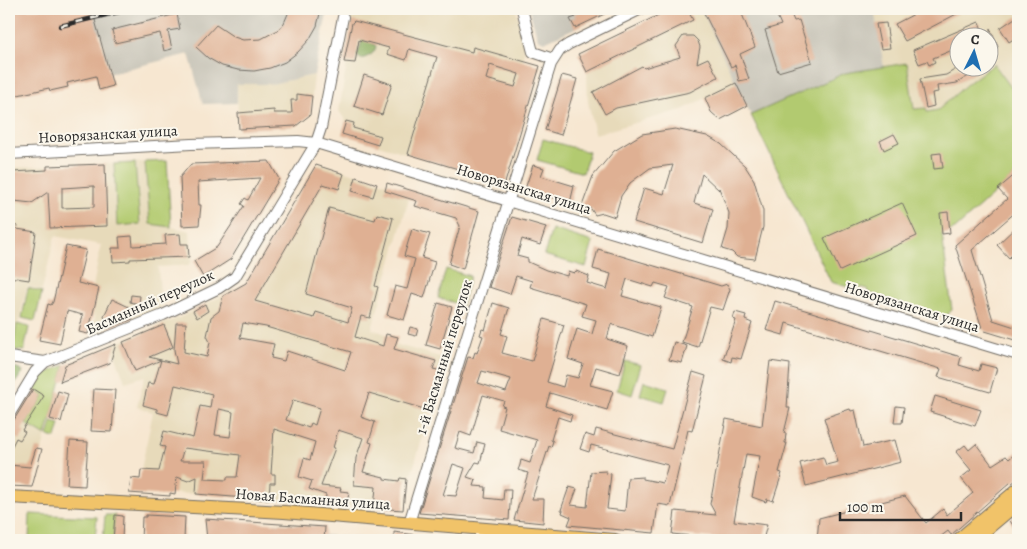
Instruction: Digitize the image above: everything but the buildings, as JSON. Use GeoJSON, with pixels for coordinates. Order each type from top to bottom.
{"type":"FeatureCollection","features":[{"type":"Feature","properties":{"kind":"main road"},"geometry":{"type":"LineString","coordinates":[[958,540],[1018,489]]}},
{"type":"Feature","properties":{"kind":"main road","name":"Новая Басманная улица"},"geometry":{"type":"LineString","coordinates":[[9,497],[244,510],[409,522],[480,534],[615,540]]}},
{"type":"Feature","properties":{"kind":"main road"},"geometry":{"type":"LineString","coordinates":[[974,540],[1018,503]]}},
{"type":"Feature","properties":{"kind":"street"},"geometry":{"type":"LineString","coordinates":[[522,9],[533,52],[553,59],[560,50],[569,44],[641,9]]}},
{"type":"Feature","properties":{"kind":"street","name":"Басманный переулок"},"geometry":{"type":"LineString","coordinates":[[9,415],[35,372],[45,362],[148,322],[228,282],[240,271],[316,143],[321,128],[343,17]]}},
{"type":"Feature","properties":{"kind":"street","name":"1-й Басманный переулок"},"geometry":{"type":"LineString","coordinates":[[409,522],[553,59]]}},
{"type":"Feature","properties":{"kind":"street","name":"Новорязанская улица"},"geometry":{"type":"LineString","coordinates":[[9,154],[191,144],[298,141],[316,143],[1018,355]]}},
{"type":"Feature","properties":{"kind":"street"},"geometry":{"type":"LineString","coordinates":[[9,357],[45,362]]}},
{"type":"Feature","properties":{"kind":"shaded area"},"geometry":{"type":"Polygon","coordinates":[[[94,9],[328,9],[314,75],[271,84],[237,84],[237,103],[203,104],[189,54],[110,73],[100,33],[97,33],[94,9]]]}},
{"type":"Feature","properties":{"kind":"shaded area"},"geometry":{"type":"Polygon","coordinates":[[[347,9],[516,9],[525,41],[523,61],[540,66],[505,183],[342,134],[346,121],[339,111],[347,62],[344,61],[352,23],[347,9]]]}},
{"type":"Feature","properties":{"kind":"shaded area"},"geometry":{"type":"Polygon","coordinates":[[[529,9],[592,9],[597,18],[544,42],[538,39],[529,9]]]}},
{"type":"Feature","properties":{"kind":"shaded area"},"geometry":{"type":"Polygon","coordinates":[[[687,9],[701,9],[736,83],[682,110],[595,134],[588,102],[587,72],[693,20],[687,9]]]}},
{"type":"Feature","properties":{"kind":"shaded area"},"geometry":{"type":"Polygon","coordinates":[[[701,9],[874,9],[884,67],[845,73],[751,115],[701,9]]]}},
{"type":"Feature","properties":{"kind":"shaded area"},"geometry":{"type":"Polygon","coordinates":[[[874,9],[1018,9],[1018,97],[1000,72],[1000,28],[950,28],[950,78],[975,78],[938,110],[926,112],[914,109],[907,63],[884,67],[874,9]]]}},
{"type":"Feature","properties":{"kind":"shaded area"},"geometry":{"type":"Polygon","coordinates":[[[314,75],[310,115],[296,126],[275,127],[274,110],[238,113],[237,84],[271,84],[314,75]]]}},
{"type":"Feature","properties":{"kind":"shaded area"},"geometry":{"type":"Polygon","coordinates":[[[167,161],[171,227],[190,231],[192,262],[188,265],[158,267],[161,307],[92,334],[95,316],[93,315],[99,288],[93,287],[101,245],[55,236],[42,290],[27,286],[14,343],[9,342],[9,168],[167,161]]]}},
{"type":"Feature","properties":{"kind":"shaded area"},"geometry":{"type":"Polygon","coordinates":[[[322,164],[411,191],[372,329],[386,334],[384,341],[446,359],[410,479],[406,479],[403,510],[196,494],[170,493],[170,496],[129,493],[131,478],[143,479],[141,470],[153,412],[137,407],[145,376],[125,382],[112,345],[183,316],[246,283],[316,165],[322,164]],[[274,345],[249,394],[238,468],[244,469],[274,345]]]}},
{"type":"Feature","properties":{"kind":"shaded area"},"geometry":{"type":"Polygon","coordinates":[[[65,365],[32,487],[9,486],[9,428],[44,374],[65,365]]]}},
{"type":"Feature","properties":{"kind":"shaded area"},"geometry":{"type":"Polygon","coordinates":[[[274,523],[325,527],[324,535],[386,540],[276,540],[274,523]]]}},
{"type":"Feature","properties":{"kind":"shaded area"},"geometry":{"type":"Polygon","coordinates":[[[411,534],[464,540],[410,540],[411,534]]]}},
{"type":"Feature","properties":{"kind":"green space"},"geometry":{"type":"Polygon","coordinates":[[[363,38],[376,46],[373,53],[361,59],[357,56],[363,38]]]}},
{"type":"Feature","properties":{"kind":"green space"},"geometry":{"type":"Polygon","coordinates":[[[907,63],[914,109],[926,108],[927,112],[938,110],[975,78],[1000,78],[1000,72],[1018,97],[1018,172],[955,229],[942,234],[952,310],[945,317],[868,293],[867,289],[861,287],[858,290],[831,282],[751,115],[845,73],[907,63]]]}},
{"type":"Feature","properties":{"kind":"green space"},"geometry":{"type":"Polygon","coordinates":[[[543,139],[589,152],[583,173],[537,160],[543,139]]]}},
{"type":"Feature","properties":{"kind":"green space"},"geometry":{"type":"Polygon","coordinates":[[[167,161],[171,227],[150,224],[145,162],[167,161]]]}},
{"type":"Feature","properties":{"kind":"green space"},"geometry":{"type":"Polygon","coordinates":[[[135,163],[140,224],[117,226],[114,164],[135,163]]]}},
{"type":"Feature","properties":{"kind":"green space"},"geometry":{"type":"Polygon","coordinates":[[[552,229],[593,242],[586,267],[544,255],[552,229]]]}},
{"type":"Feature","properties":{"kind":"green space"},"geometry":{"type":"Polygon","coordinates":[[[446,269],[470,276],[462,305],[438,298],[446,269]]]}},
{"type":"Feature","properties":{"kind":"green space"},"geometry":{"type":"Polygon","coordinates":[[[28,288],[42,292],[35,321],[22,318],[28,288]]]}},
{"type":"Feature","properties":{"kind":"green space"},"geometry":{"type":"Polygon","coordinates":[[[17,324],[29,327],[24,351],[9,349],[9,342],[14,342],[17,324]]]}},
{"type":"Feature","properties":{"kind":"green space"},"geometry":{"type":"Polygon","coordinates":[[[625,361],[641,365],[632,395],[617,390],[625,361]]]}},
{"type":"Feature","properties":{"kind":"green space"},"geometry":{"type":"Polygon","coordinates":[[[65,365],[46,436],[26,424],[44,396],[33,389],[44,374],[65,365]]]}},
{"type":"Feature","properties":{"kind":"green space"},"geometry":{"type":"Polygon","coordinates":[[[9,366],[21,369],[23,372],[9,392],[9,366]]]}},
{"type":"Feature","properties":{"kind":"green space"},"geometry":{"type":"Polygon","coordinates":[[[644,381],[668,388],[664,402],[640,395],[644,381]]]}},
{"type":"Feature","properties":{"kind":"green space"},"geometry":{"type":"Polygon","coordinates":[[[52,422],[60,424],[56,438],[48,436],[52,422]]]}},
{"type":"Feature","properties":{"kind":"green space"},"geometry":{"type":"Polygon","coordinates":[[[30,514],[97,517],[95,540],[29,540],[30,514]]]}},
{"type":"Feature","properties":{"kind":"green space"},"geometry":{"type":"Polygon","coordinates":[[[105,515],[115,515],[113,540],[103,540],[105,515]]]}},
{"type":"Feature","properties":{"kind":"railway"},"geometry":{"type":"LineString","coordinates":[[60,26],[131,9]]}}]}
